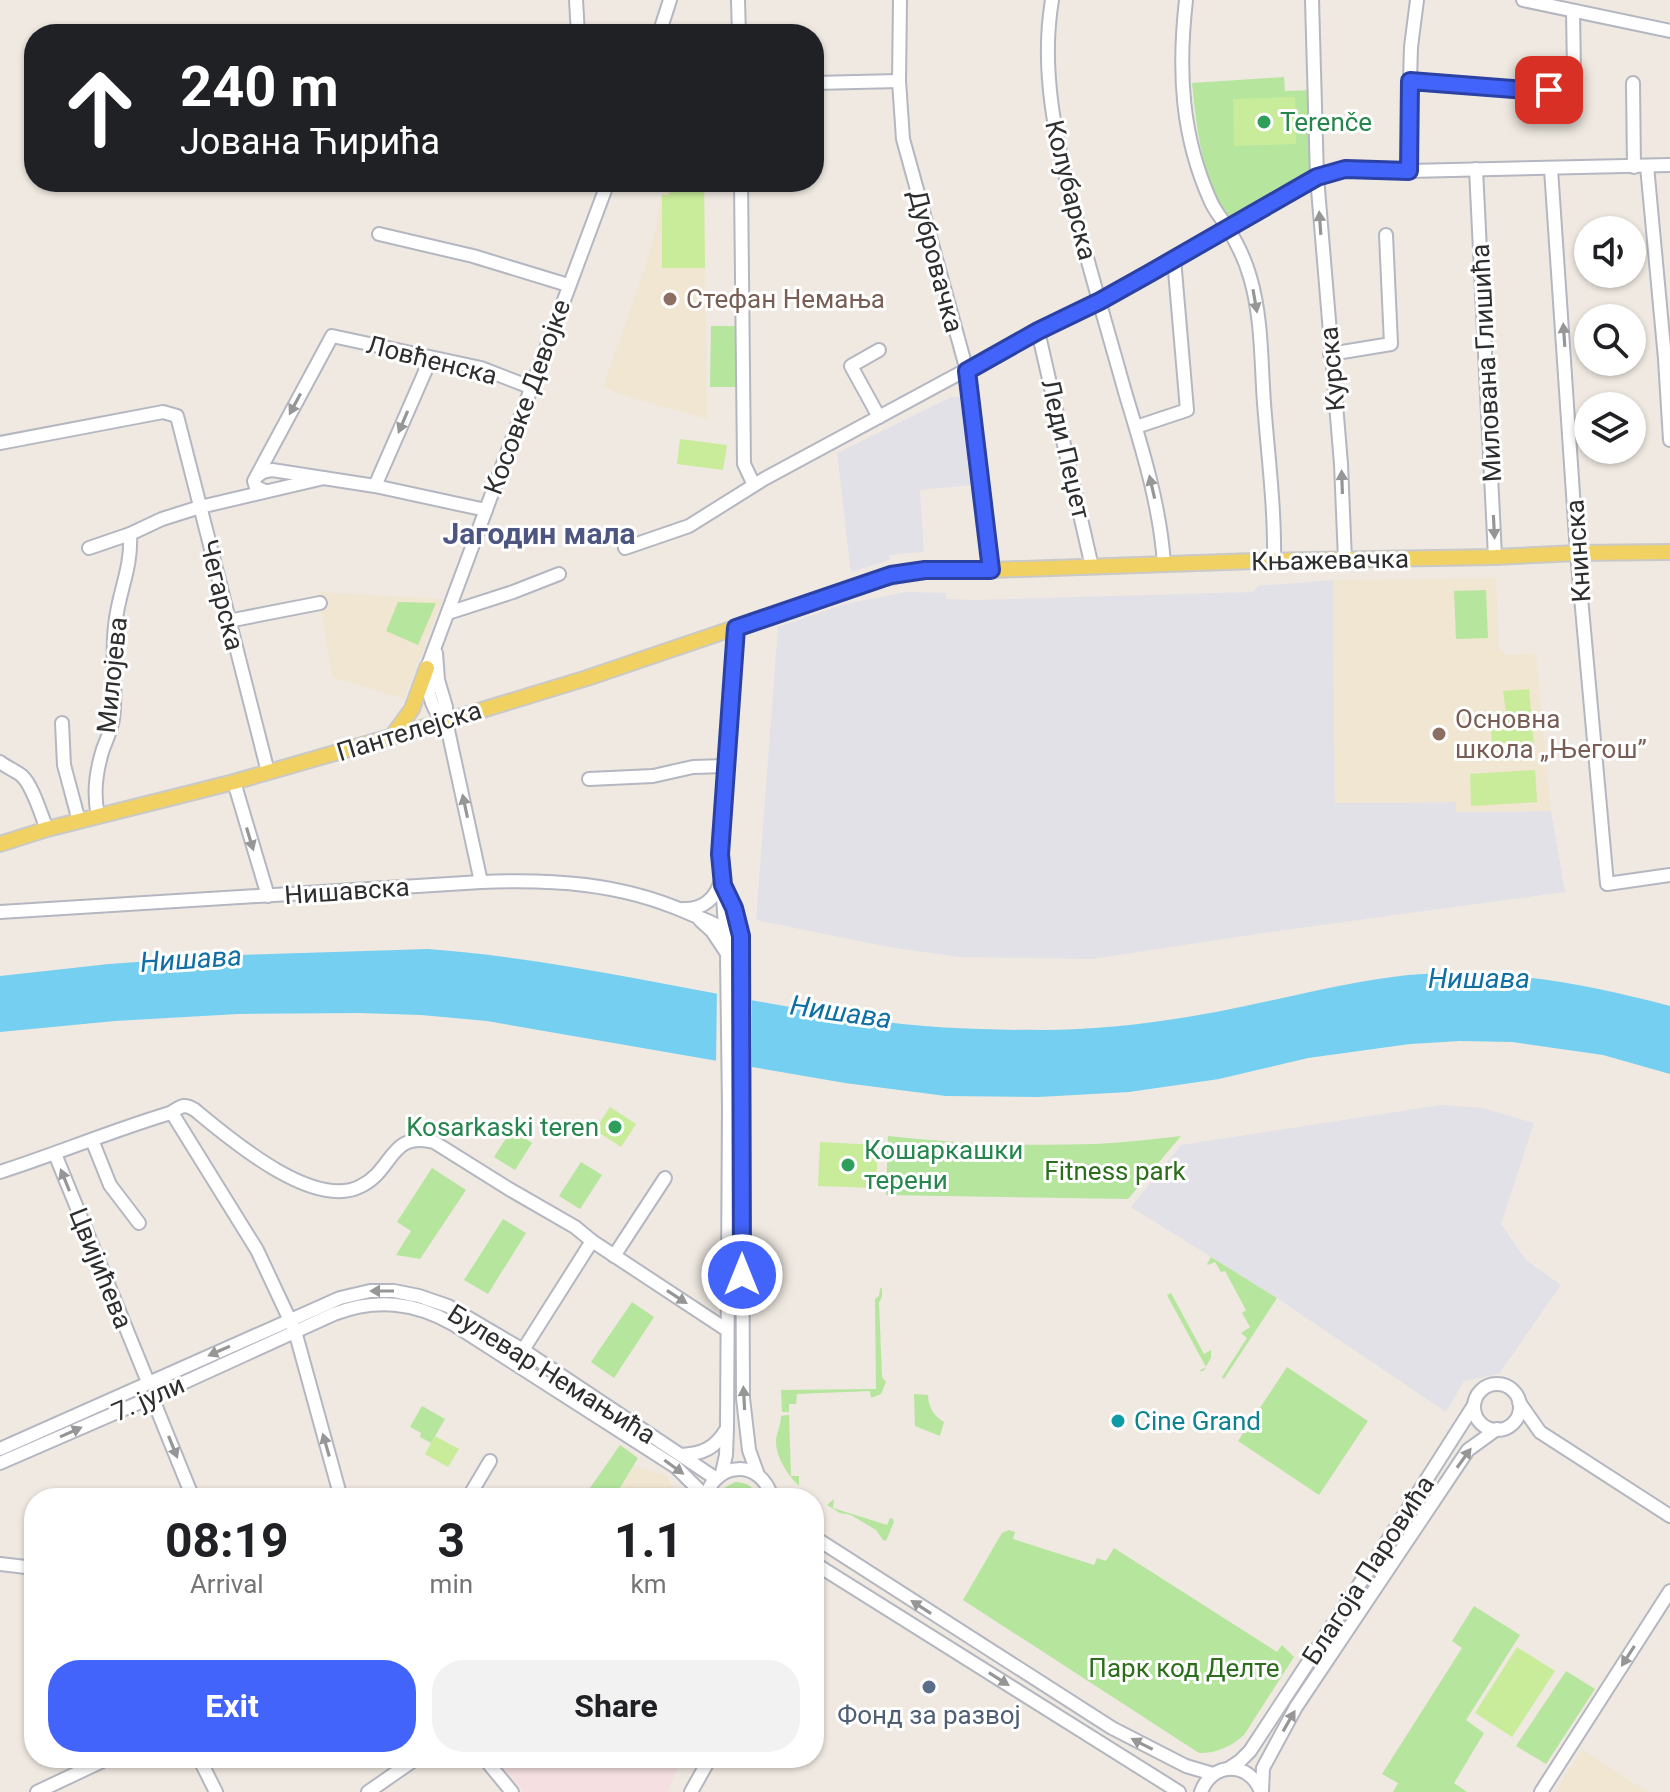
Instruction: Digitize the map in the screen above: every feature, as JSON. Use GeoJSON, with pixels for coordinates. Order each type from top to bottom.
{"type":"FeatureCollection","features":[{"type":"Feature","properties":{"kind":"main road","name":"Књажевачка"},"geometry":{"type":"LineString","coordinates":[[991,570],[1670,552]]}},
{"type":"Feature","properties":{"kind":"main road","name":"Пантелејска"},"geometry":{"type":"LineString","coordinates":[[2,844],[47,829],[234,782],[446,721],[587,678],[891,575],[925,570],[991,570]]}},
{"type":"Feature","properties":{"kind":"main road"},"geometry":{"type":"LineString","coordinates":[[393,735],[412,709],[427,668]]}},
{"type":"Feature","properties":{"kind":"street"},"geometry":{"type":"LineString","coordinates":[[576,0],[577,24]]}},
{"type":"Feature","properties":{"kind":"street"},"geometry":{"type":"LineString","coordinates":[[662,24],[670,0]]}},
{"type":"Feature","properties":{"kind":"street"},"geometry":{"type":"LineString","coordinates":[[738,0],[739,24]]}},
{"type":"Feature","properties":{"kind":"street","name":"Дубровачка"},"geometry":{"type":"LineString","coordinates":[[900,0],[899,81],[903,139],[967,371],[991,570]]}},
{"type":"Feature","properties":{"kind":"street","name":"Колубарска"},"geometry":{"type":"LineString","coordinates":[[1052,0],[1048,59],[1058,151],[1153,487],[1164,564]]}},
{"type":"Feature","properties":{"kind":"street"},"geometry":{"type":"LineString","coordinates":[[1186,0],[1181,63],[1187,124],[1202,180],[1247,267],[1258,316],[1272,493],[1274,561]]}},
{"type":"Feature","properties":{"kind":"street","name":"Курска"},"geometry":{"type":"LineString","coordinates":[[1312,0],[1317,177],[1341,464],[1345,560]]}},
{"type":"Feature","properties":{"kind":"street"},"geometry":{"type":"LineString","coordinates":[[1409,171],[1411,47],[1417,0]]}},
{"type":"Feature","properties":{"kind":"street"},"geometry":{"type":"LineString","coordinates":[[1523,0],[1670,31]]}},
{"type":"Feature","properties":{"kind":"street"},"geometry":{"type":"LineString","coordinates":[[1410,81],[1540,91],[1556,86],[1574,71],[1573,11]]}},
{"type":"Feature","properties":{"kind":"street"},"geometry":{"type":"LineString","coordinates":[[824,83],[899,81]]}},
{"type":"Feature","properties":{"kind":"street"},"geometry":{"type":"LineString","coordinates":[[1633,83],[1640,166],[1665,359],[1670,440]]}},
{"type":"Feature","properties":{"kind":"street"},"geometry":{"type":"LineString","coordinates":[[625,548],[689,526],[754,485],[1038,331],[1100,301],[1317,177],[1345,169],[1409,171],[1670,165]]}},
{"type":"Feature","properties":{"kind":"street","name":"Милована Глишића"},"geometry":{"type":"LineString","coordinates":[[1476,169],[1495,557]]}},
{"type":"Feature","properties":{"kind":"street","name":"Книнска"},"geometry":{"type":"LineString","coordinates":[[1551,169],[1577,553],[1607,884],[1670,875]]}},
{"type":"Feature","properties":{"kind":"street","name":"Косовке Девојке"},"geometry":{"type":"LineString","coordinates":[[446,721],[438,714],[430,696],[427,668],[604,192]]}},
{"type":"Feature","properties":{"kind":"street"},"geometry":{"type":"LineString","coordinates":[[741,192],[744,464],[754,485]]}},
{"type":"Feature","properties":{"kind":"street"},"geometry":{"type":"LineString","coordinates":[[379,234],[473,256],[568,285]]}},
{"type":"Feature","properties":{"kind":"street"},"geometry":{"type":"LineString","coordinates":[[1330,354],[1391,344],[1386,235]]}},
{"type":"Feature","properties":{"kind":"street"},"geometry":{"type":"LineString","coordinates":[[1136,427],[1187,410],[1174,259]]}},
{"type":"Feature","properties":{"kind":"street","name":"Леди Пеџет"},"geometry":{"type":"LineString","coordinates":[[1038,331],[1092,567]]}},
{"type":"Feature","properties":{"kind":"street","name":"Ловћенска"},"geometry":{"type":"LineString","coordinates":[[257,476],[332,336],[481,368],[530,387]]}},
{"type":"Feature","properties":{"kind":"street"},"geometry":{"type":"LineString","coordinates":[[879,350],[851,366],[879,417]]}},
{"type":"Feature","properties":{"kind":"street"},"geometry":{"type":"LineString","coordinates":[[375,486],[431,358]]}},
{"type":"Feature","properties":{"kind":"street","name":"Чегарска"},"geometry":{"type":"LineString","coordinates":[[0,443],[163,412],[177,416],[268,772]]}},
{"type":"Feature","properties":{"kind":"street"},"geometry":{"type":"LineString","coordinates":[[265,491],[256,487],[254,481],[268,470],[375,486],[486,510]]}},
{"type":"Feature","properties":{"kind":"street"},"geometry":{"type":"LineString","coordinates":[[89,548],[200,507],[324,478]]}},
{"type":"Feature","properties":{"kind":"street","name":"Милојева"},"geometry":{"type":"LineString","coordinates":[[98,816],[95,804],[97,771],[112,721],[115,623],[129,569],[130,534]]}},
{"type":"Feature","properties":{"kind":"street"},"geometry":{"type":"LineString","coordinates":[[448,613],[559,574]]}},
{"type":"Feature","properties":{"kind":"street"},"geometry":{"type":"LineString","coordinates":[[228,621],[320,603]]}},
{"type":"Feature","properties":{"kind":"street"},"geometry":{"type":"LineString","coordinates":[[736,628],[720,854],[735,1108],[743,1398],[749,1450],[758,1475]]}},
{"type":"Feature","properties":{"kind":"street","name":"Косовке Девојке"},"geometry":{"type":"LineString","coordinates":[[436,641],[437,673],[446,707],[446,721]]}},
{"type":"Feature","properties":{"kind":"street"},"geometry":{"type":"LineString","coordinates":[[446,721],[481,882]]}},
{"type":"Feature","properties":{"kind":"street"},"geometry":{"type":"LineString","coordinates":[[62,723],[64,765],[79,821]]}},
{"type":"Feature","properties":{"kind":"street"},"geometry":{"type":"LineString","coordinates":[[0,762],[22,775],[47,829]]}},
{"type":"Feature","properties":{"kind":"street"},"geometry":{"type":"LineString","coordinates":[[589,779],[653,776],[693,767],[726,766]]}},
{"type":"Feature","properties":{"kind":"street"},"geometry":{"type":"LineString","coordinates":[[234,782],[268,896]]}},
{"type":"Feature","properties":{"kind":"street"},"geometry":{"type":"LineString","coordinates":[[684,911],[701,914],[713,909],[718,902],[723,878]]}},
{"type":"Feature","properties":{"kind":"street"},"geometry":{"type":"LineString","coordinates":[[708,1488],[718,1476],[726,1455],[727,1330],[741,955],[738,920],[723,878]]}},
{"type":"Feature","properties":{"kind":"street","name":"Нишавска"},"geometry":{"type":"LineString","coordinates":[[0,912],[518,880],[583,883],[641,896],[725,929]]}},
{"type":"Feature","properties":{"kind":"street"},"geometry":{"type":"LineString","coordinates":[[684,911],[712,931],[726,954]]}},
{"type":"Feature","properties":{"kind":"street"},"geometry":{"type":"LineString","coordinates":[[725,929],[741,955]]}},
{"type":"Feature","properties":{"kind":"street"},"geometry":{"type":"LineString","coordinates":[[0,1172],[172,1113],[179,1107],[191,1107],[275,1170],[316,1188],[341,1191],[360,1187],[378,1175],[400,1144],[420,1139],[434,1142],[575,1227],[727,1330]]}},
{"type":"Feature","properties":{"kind":"street"},"geometry":{"type":"LineString","coordinates":[[172,1113],[257,1250],[292,1326],[338,1488]]}},
{"type":"Feature","properties":{"kind":"street"},"geometry":{"type":"LineString","coordinates":[[92,1140],[110,1185],[139,1223]]}},
{"type":"Feature","properties":{"kind":"street","name":"Цвијићева"},"geometry":{"type":"LineString","coordinates":[[55,1154],[148,1382]]}},
{"type":"Feature","properties":{"kind":"street"},"geometry":{"type":"LineString","coordinates":[[614,1256],[665,1178]]}},
{"type":"Feature","properties":{"kind":"street"},"geometry":{"type":"LineString","coordinates":[[523,1350],[592,1241]]}},
{"type":"Feature","properties":{"kind":"street","name":"Булевар Немањића"},"geometry":{"type":"LineString","coordinates":[[292,1326],[349,1294],[370,1291],[394,1291],[448,1306],[523,1350],[681,1455],[718,1476]]}},
{"type":"Feature","properties":{"kind":"street","name":"Булевар Немањића"},"geometry":{"type":"LineString","coordinates":[[292,1326],[360,1305],[396,1304],[439,1316],[676,1467],[696,1488]]}},
{"type":"Feature","properties":{"kind":"street","name":"7. јули"},"geometry":{"type":"LineString","coordinates":[[0,1449],[148,1382],[292,1326]]}},
{"type":"Feature","properties":{"kind":"street","name":"7. јули"},"geometry":{"type":"LineString","coordinates":[[0,1463],[152,1397],[292,1326]]}},
{"type":"Feature","properties":{"kind":"street"},"geometry":{"type":"LineString","coordinates":[[1540,1432],[1485,1426],[1474,1411],[1476,1396],[1483,1388],[1497,1384],[1510,1388],[1540,1432],[1670,1516]]}},
{"type":"Feature","properties":{"kind":"street"},"geometry":{"type":"LineString","coordinates":[[152,1397],[189,1488]]}},
{"type":"Feature","properties":{"kind":"street"},"geometry":{"type":"LineString","coordinates":[[1501,1428],[1515,1420],[1519,1402]]}},
{"type":"Feature","properties":{"kind":"street","name":"Благоја Паровића"},"geometry":{"type":"LineString","coordinates":[[1228,1769],[1250,1751],[1474,1405]]}},
{"type":"Feature","properties":{"kind":"street"},"geometry":{"type":"LineString","coordinates":[[681,1455],[711,1448],[727,1427]]}},
{"type":"Feature","properties":{"kind":"street","name":"Благоја Паровића"},"geometry":{"type":"LineString","coordinates":[[1261,1792],[1263,1768],[1296,1707],[1468,1450],[1501,1428]]}},
{"type":"Feature","properties":{"kind":"street"},"geometry":{"type":"LineString","coordinates":[[474,1488],[490,1461]]}},
{"type":"Feature","properties":{"kind":"street"},"geometry":{"type":"LineString","coordinates":[[718,1476],[737,1469],[748,1470],[758,1475],[769,1488]]}},
{"type":"Feature","properties":{"kind":"street"},"geometry":{"type":"LineString","coordinates":[[824,1543],[1112,1728],[1186,1766],[1213,1774]]}},
{"type":"Feature","properties":{"kind":"street"},"geometry":{"type":"LineString","coordinates":[[0,1564],[24,1567]]}},
{"type":"Feature","properties":{"kind":"street"},"geometry":{"type":"LineString","coordinates":[[824,1569],[1179,1792]]}},
{"type":"Feature","properties":{"kind":"street"},"geometry":{"type":"LineString","coordinates":[[1541,1792],[1670,1591]]}},
{"type":"Feature","properties":{"kind":"street"},"geometry":{"type":"LineString","coordinates":[[37,1792],[88,1768]]}},
{"type":"Feature","properties":{"kind":"street"},"geometry":{"type":"LineString","coordinates":[[204,1768],[216,1792]]}},
{"type":"Feature","properties":{"kind":"street"},"geometry":{"type":"LineString","coordinates":[[368,1792],[387,1787],[407,1768]]}},
{"type":"Feature","properties":{"kind":"street"},"geometry":{"type":"LineString","coordinates":[[492,1768],[512,1792]]}},
{"type":"Feature","properties":{"kind":"street"},"geometry":{"type":"LineString","coordinates":[[691,1792],[704,1768]]}},
{"type":"Feature","properties":{"kind":"street"},"geometry":{"type":"LineString","coordinates":[[1201,1792],[1213,1774],[1237,1769],[1253,1778],[1261,1792]]}},
{"type":"Feature","properties":{"kind":"shaded area","name":"Стефан Немања"},"geometry":{"type":"Polygon","coordinates":[[[661,192],[704,192],[707,419],[603,387],[656,228],[661,192]]]}},
{"type":"Feature","properties":{"kind":"shaded area"},"geometry":{"type":"Polygon","coordinates":[[[964,396],[971,485],[920,490],[924,552],[889,555],[889,560],[851,572],[837,453],[951,397],[964,396]]]}},
{"type":"Feature","properties":{"kind":"shaded area","name":"Основна школа „Његош”"},"geometry":{"type":"Polygon","coordinates":[[[1496,578],[1499,650],[1503,650],[1504,655],[1536,654],[1551,811],[1456,812],[1456,802],[1335,803],[1333,580],[1496,578]]]}},
{"type":"Feature","properties":{"kind":"shaded area"},"geometry":{"type":"Polygon","coordinates":[[[1333,580],[1335,803],[1456,802],[1457,812],[1551,811],[1565,892],[1092,959],[959,957],[889,947],[756,920],[778,627],[845,604],[906,592],[946,593],[946,599],[973,600],[1253,592],[1258,586],[1333,580]]]}},
{"type":"Feature","properties":{"kind":"shaded area"},"geometry":{"type":"Polygon","coordinates":[[[318,592],[443,599],[404,699],[332,677],[318,592]]]}},
{"type":"Feature","properties":{"kind":"shaded area"},"geometry":{"type":"Polygon","coordinates":[[[1441,1105],[1483,1108],[1534,1123],[1501,1224],[1526,1260],[1561,1285],[1499,1374],[1464,1381],[1446,1412],[1277,1298],[1131,1207],[1181,1145],[1441,1105]]]}},
{"type":"Feature","properties":{"kind":"shaded area"},"geometry":{"type":"Polygon","coordinates":[[[634,1466],[666,1475],[673,1488],[620,1488],[634,1466]]]}},
{"type":"Feature","properties":{"kind":"shaded area"},"geometry":{"type":"Polygon","coordinates":[[[1582,1750],[1648,1792],[1555,1792],[1582,1750]]]}},
{"type":"Feature","properties":{"kind":"shaded area"},"geometry":{"type":"Polygon","coordinates":[[[504,1768],[678,1768],[667,1792],[524,1792],[504,1768]]]}},
{"type":"Feature","properties":{"kind":"green space"},"geometry":{"type":"Polygon","coordinates":[[[1284,77],[1285,91],[1313,90],[1317,174],[1230,222],[1207,172],[1192,83],[1284,77]]]}},
{"type":"Feature","properties":{"kind":"green space","name":"Terenče"},"geometry":{"type":"Polygon","coordinates":[[[1295,97],[1296,144],[1234,146],[1233,99],[1295,97]]]}},
{"type":"Feature","properties":{"kind":"green space"},"geometry":{"type":"Polygon","coordinates":[[[669,192],[704,192],[705,268],[662,268],[662,195],[669,195],[669,192]]]}},
{"type":"Feature","properties":{"kind":"green space"},"geometry":{"type":"Polygon","coordinates":[[[711,326],[738,326],[737,387],[710,387],[711,326]]]}},
{"type":"Feature","properties":{"kind":"green space"},"geometry":{"type":"Polygon","coordinates":[[[680,439],[727,445],[723,470],[677,464],[680,439]]]}},
{"type":"Feature","properties":{"kind":"green space"},"geometry":{"type":"Polygon","coordinates":[[[1486,590],[1488,638],[1456,639],[1454,591],[1486,590]]]}},
{"type":"Feature","properties":{"kind":"green space"},"geometry":{"type":"Polygon","coordinates":[[[398,602],[436,603],[418,645],[386,631],[398,602]]]}},
{"type":"Feature","properties":{"kind":"green space"},"geometry":{"type":"Polygon","coordinates":[[[1529,689],[1534,745],[1509,748],[1508,743],[1492,745],[1490,715],[1506,713],[1503,691],[1529,689]]]}},
{"type":"Feature","properties":{"kind":"green space"},"geometry":{"type":"Polygon","coordinates":[[[1535,770],[1537,802],[1471,806],[1470,774],[1535,770]]]}},
{"type":"Feature","properties":{"kind":"green space","name":"Kosarkaski teren"},"geometry":{"type":"Polygon","coordinates":[[[610,1107],[636,1124],[621,1147],[595,1130],[610,1107]]]}},
{"type":"Feature","properties":{"kind":"green space"},"geometry":{"type":"Polygon","coordinates":[[[512,1129],[532,1143],[515,1170],[494,1157],[512,1129]]]}},
{"type":"Feature","properties":{"kind":"green space","name":"Fitness park"},"geometry":{"type":"Polygon","coordinates":[[[888,1136],[965,1143],[1042,1145],[1181,1136],[1128,1199],[886,1195],[888,1136]]]}},
{"type":"Feature","properties":{"kind":"green space","name":"Кошаркашки терени"},"geometry":{"type":"Polygon","coordinates":[[[820,1142],[878,1145],[876,1188],[818,1186],[820,1142]]]}},
{"type":"Feature","properties":{"kind":"green space"},"geometry":{"type":"Polygon","coordinates":[[[581,1162],[602,1175],[580,1209],[559,1196],[581,1162]]]}},
{"type":"Feature","properties":{"kind":"green space"},"geometry":{"type":"Polygon","coordinates":[[[432,1168],[466,1190],[420,1259],[396,1255],[411,1231],[397,1222],[432,1168]]]}},
{"type":"Feature","properties":{"kind":"green space"},"geometry":{"type":"Polygon","coordinates":[[[503,1219],[526,1233],[488,1294],[464,1280],[503,1219]]]}},
{"type":"Feature","properties":{"kind":"green space"},"geometry":{"type":"Polygon","coordinates":[[[1211,1257],[1277,1298],[1224,1379],[1222,1377],[1247,1338],[1241,1333],[1250,1327],[1242,1313],[1246,1310],[1225,1271],[1221,1272],[1215,1262],[1207,1264],[1211,1257]]]}},
{"type":"Feature","properties":{"kind":"green space"},"geometry":{"type":"Polygon","coordinates":[[[882,1287],[879,1302],[882,1377],[886,1382],[881,1394],[871,1398],[870,1391],[797,1394],[796,1404],[789,1404],[789,1412],[782,1412],[781,1390],[876,1389],[875,1299],[882,1287]]]}},
{"type":"Feature","properties":{"kind":"green space"},"geometry":{"type":"Polygon","coordinates":[[[1171,1293],[1204,1354],[1211,1350],[1206,1367],[1167,1295],[1171,1293]]]}},
{"type":"Feature","properties":{"kind":"green space"},"geometry":{"type":"Polygon","coordinates":[[[632,1302],[654,1317],[614,1378],[591,1362],[632,1302]]]}},
{"type":"Feature","properties":{"kind":"green space"},"geometry":{"type":"Polygon","coordinates":[[[1287,1367],[1368,1421],[1319,1495],[1238,1441],[1287,1367]]]}},
{"type":"Feature","properties":{"kind":"green space"},"geometry":{"type":"Polygon","coordinates":[[[914,1394],[928,1395],[932,1411],[944,1422],[940,1436],[915,1426],[914,1394]]]}},
{"type":"Feature","properties":{"kind":"green space"},"geometry":{"type":"Polygon","coordinates":[[[422,1406],[445,1419],[431,1443],[410,1427],[422,1406]]]}},
{"type":"Feature","properties":{"kind":"green space"},"geometry":{"type":"Polygon","coordinates":[[[789,1415],[791,1476],[799,1476],[799,1486],[791,1477],[783,1466],[777,1447],[781,1416],[789,1415]]]}},
{"type":"Feature","properties":{"kind":"green space"},"geometry":{"type":"Polygon","coordinates":[[[435,1436],[459,1449],[448,1467],[425,1454],[435,1436]]]}},
{"type":"Feature","properties":{"kind":"green space"},"geometry":{"type":"Polygon","coordinates":[[[620,1445],[638,1458],[620,1488],[590,1488],[620,1445]]]}},
{"type":"Feature","properties":{"kind":"green space"},"geometry":{"type":"Polygon","coordinates":[[[735,1482],[752,1488],[724,1488],[735,1482]]]}},
{"type":"Feature","properties":{"kind":"green space"},"geometry":{"type":"Polygon","coordinates":[[[834,1499],[833,1508],[887,1525],[890,1518],[893,1519],[886,1541],[876,1530],[827,1505],[834,1499]]]}},
{"type":"Feature","properties":{"kind":"green space","name":"Парк код Делте"},"geometry":{"type":"Polygon","coordinates":[[[1009,1530],[1015,1532],[1013,1539],[1094,1565],[1097,1558],[1106,1561],[1114,1548],[1277,1652],[1282,1645],[1294,1657],[1244,1735],[1223,1748],[1199,1753],[963,1600],[1002,1533],[1009,1530]]]}},
{"type":"Feature","properties":{"kind":"green space"},"geometry":{"type":"Polygon","coordinates":[[[1474,1606],[1520,1635],[1466,1720],[1484,1733],[1454,1783],[1467,1792],[1393,1792],[1398,1783],[1382,1774],[1462,1648],[1452,1641],[1474,1606]]]}},
{"type":"Feature","properties":{"kind":"green space"},"geometry":{"type":"Polygon","coordinates":[[[1517,1647],[1555,1671],[1512,1737],[1475,1713],[1517,1647]]]}},
{"type":"Feature","properties":{"kind":"green space"},"geometry":{"type":"Polygon","coordinates":[[[1566,1671],[1595,1689],[1546,1764],[1516,1746],[1566,1671]]]}},
{"type":"Feature","properties":{"kind":"water","name":"Нишава"},"geometry":{"type":"Polygon","coordinates":[[[428,949],[592,970],[864,1019],[996,1030],[1085,1029],[1150,1023],[1408,975],[1507,975],[1606,990],[1670,1006],[1670,1074],[1603,1055],[1512,1042],[1460,1041],[1410,1044],[1308,1058],[1219,1079],[1129,1092],[1038,1097],[946,1096],[845,1083],[487,1021],[421,1015],[238,1014],[0,1032],[0,976],[238,955],[428,949]]]}},
{"type":"Feature","properties":{"kind":"pier"},"geometry":{"type":"Polygon","coordinates":[[[717,989],[752,995],[752,1071],[716,1064],[717,989]]]}},
{"type":"Feature","properties":{"kind":"place","name":"Terenče"},"geometry":{"type":"Point","coordinates":[1264,122]}},
{"type":"Feature","properties":{"kind":"place","name":"Стефан Немања"},"geometry":{"type":"Point","coordinates":[670,299]}},
{"type":"Feature","properties":{"kind":"place","name":"Основна школа „Његош”"},"geometry":{"type":"Point","coordinates":[1439,734]}},
{"type":"Feature","properties":{"kind":"place","name":"Kosarkaski teren"},"geometry":{"type":"Point","coordinates":[615,1127]}},
{"type":"Feature","properties":{"kind":"place","name":"Кошаркашки терени"},"geometry":{"type":"Point","coordinates":[848,1165]}},
{"type":"Feature","properties":{"kind":"place","name":"Cine Grand"},"geometry":{"type":"Point","coordinates":[1118,1421]}},
{"type":"Feature","properties":{"kind":"place","name":"Фонд за развој"},"geometry":{"type":"Point","coordinates":[929,1687]}},
{"type":"Feature","properties":{"kind":"district","name":"Јагодин мала"},"geometry":{"type":"Point","coordinates":[539,533]}},
{"type":"Feature","properties":{"kind":"route"},"geometry":{"type":"LineString","coordinates":[[742,1275],[741,936],[734,908],[723,885],[720,854],[736,628],[891,575],[925,570],[991,570],[967,371],[1100,301],[1317,177],[1345,169],[1409,171],[1410,81],[1549,90]]}}]}
